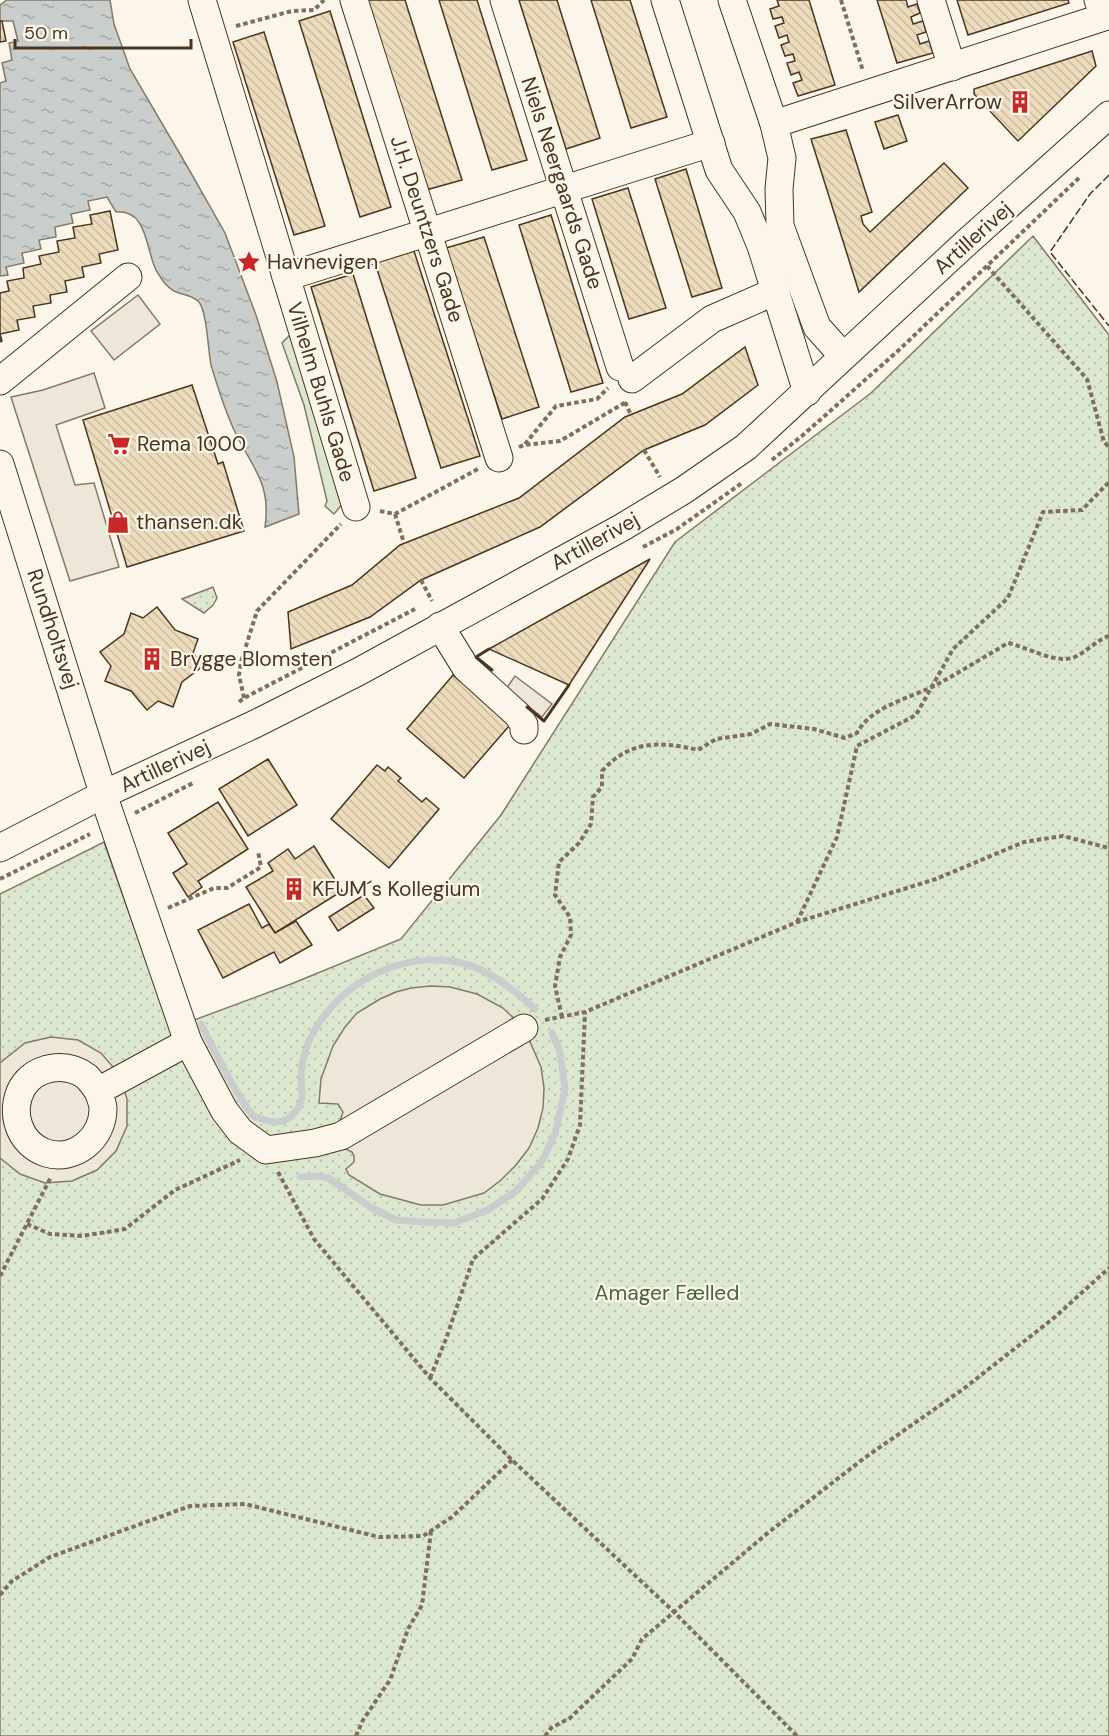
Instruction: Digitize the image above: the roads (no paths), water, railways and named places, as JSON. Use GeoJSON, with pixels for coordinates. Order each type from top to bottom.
{"type":"FeatureCollection","features":[{"type":"Feature","properties":{"kind":"street","name":"Vilhelm Buhls Gade"},"geometry":{"type":"LineString","coordinates":[[202,0],[356,507]]}},
{"type":"Feature","properties":{"kind":"street","name":"J.H. Deuntzers Gade"},"geometry":{"type":"LineString","coordinates":[[354,0],[499,458]]}},
{"type":"Feature","properties":{"kind":"street","name":"Niels Neergaards Gade"},"geometry":{"type":"LineString","coordinates":[[504,0],[625,386],[712,319],[776,291]]}},
{"type":"Feature","properties":{"kind":"street"},"geometry":{"type":"LineString","coordinates":[[665,0],[720,170],[747,212],[761,246],[807,392]]}},
{"type":"Feature","properties":{"kind":"street"},"geometry":{"type":"LineString","coordinates":[[732,0],[774,124],[782,158],[779,189],[780,226],[817,327],[843,356]]}},
{"type":"Feature","properties":{"kind":"street"},"geometry":{"type":"LineString","coordinates":[[931,0],[952,67]]}},
{"type":"Feature","properties":{"kind":"street"},"geometry":{"type":"LineString","coordinates":[[774,124],[1104,17],[1098,0]]}},
{"type":"Feature","properties":{"kind":"street","name":"Artillerivej"},"geometry":{"type":"LineString","coordinates":[[0,848],[104,794],[358,672],[436,613],[621,528],[684,490],[746,447],[966,243],[1106,123]]}},
{"type":"Feature","properties":{"kind":"street","name":"Vilhelm Buhls Gade"},"geometry":{"type":"LineString","coordinates":[[286,277],[711,143]]}},
{"type":"Feature","properties":{"kind":"street"},"geometry":{"type":"LineString","coordinates":[[0,381],[128,277]]}},
{"type":"Feature","properties":{"kind":"street","name":"Rundholtsvej"},"geometry":{"type":"LineString","coordinates":[[0,464],[104,794],[188,1042],[224,1110],[240,1131],[266,1150],[341,1137],[524,1028]]}},
{"type":"Feature","properties":{"kind":"street"},"geometry":{"type":"LineString","coordinates":[[436,613],[466,668],[518,715],[524,725],[524,730]]}},
{"type":"Feature","properties":{"kind":"street"},"geometry":{"type":"LineString","coordinates":[[98,1091],[188,1042]]}},
{"type":"Feature","properties":{"kind":"street"},"geometry":{"type":"LineString","coordinates":[[56,1067],[73,1069],[88,1078],[98,1091],[103,1108],[101,1125],[93,1140],[79,1150],[62,1155],[45,1153],[30,1144],[20,1131],[15,1114],[18,1097],[26,1082],[39,1072],[56,1067]]}},
{"type":"Feature","properties":{"kind":"water","name":"Havnevigen"},"geometry":{"type":"Polygon","coordinates":[[[7,0],[110,0],[114,24],[130,69],[225,233],[256,315],[277,382],[294,457],[299,514],[265,527],[266,499],[263,488],[232,426],[222,400],[211,365],[202,307],[191,296],[174,291],[164,282],[156,270],[140,224],[134,217],[116,212],[107,197],[88,201],[90,210],[71,214],[73,223],[55,227],[56,237],[39,240],[41,249],[22,253],[24,263],[6,267],[8,275],[0,276],[0,83],[6,81],[2,63],[12,60],[9,43],[18,41],[13,21],[0,21],[0,5],[7,0]]]}},
{"type":"Feature","properties":{"kind":"waterway"},"geometry":{"type":"LineString","coordinates":[[201,1024],[219,1060],[253,1116],[278,1122],[287,1119],[299,1106],[302,1096],[301,1074],[305,1054],[319,1022],[334,1004],[371,976],[415,961],[438,960],[462,963],[492,976],[535,1009]]}},
{"type":"Feature","properties":{"kind":"waterway"},"geometry":{"type":"LineString","coordinates":[[300,1177],[328,1178],[372,1208],[396,1220],[454,1223],[488,1210],[516,1191],[541,1163],[555,1134],[565,1089],[560,1052],[552,1033]]}},
{"type":"Feature","properties":{"kind":"place","name":"SilverArrow"},"geometry":{"type":"Point","coordinates":[1020,102]}},
{"type":"Feature","properties":{"kind":"place","name":"Havnevigen"},"geometry":{"type":"Point","coordinates":[249,262]}},
{"type":"Feature","properties":{"kind":"place","name":"Rema 1000"},"geometry":{"type":"Point","coordinates":[119,444]}},
{"type":"Feature","properties":{"kind":"place","name":"thansen.dk"},"geometry":{"type":"Point","coordinates":[118,522]}},
{"type":"Feature","properties":{"kind":"place","name":"Brygge Blomsten"},"geometry":{"type":"Point","coordinates":[152,659]}},
{"type":"Feature","properties":{"kind":"place","name":"KFUM´s Kollegium"},"geometry":{"type":"Point","coordinates":[294,889]}},
{"type":"Feature","properties":{"kind":"park label","name":"Amager Fælled"},"geometry":{"type":"Point","coordinates":[667,1293]}}]}
